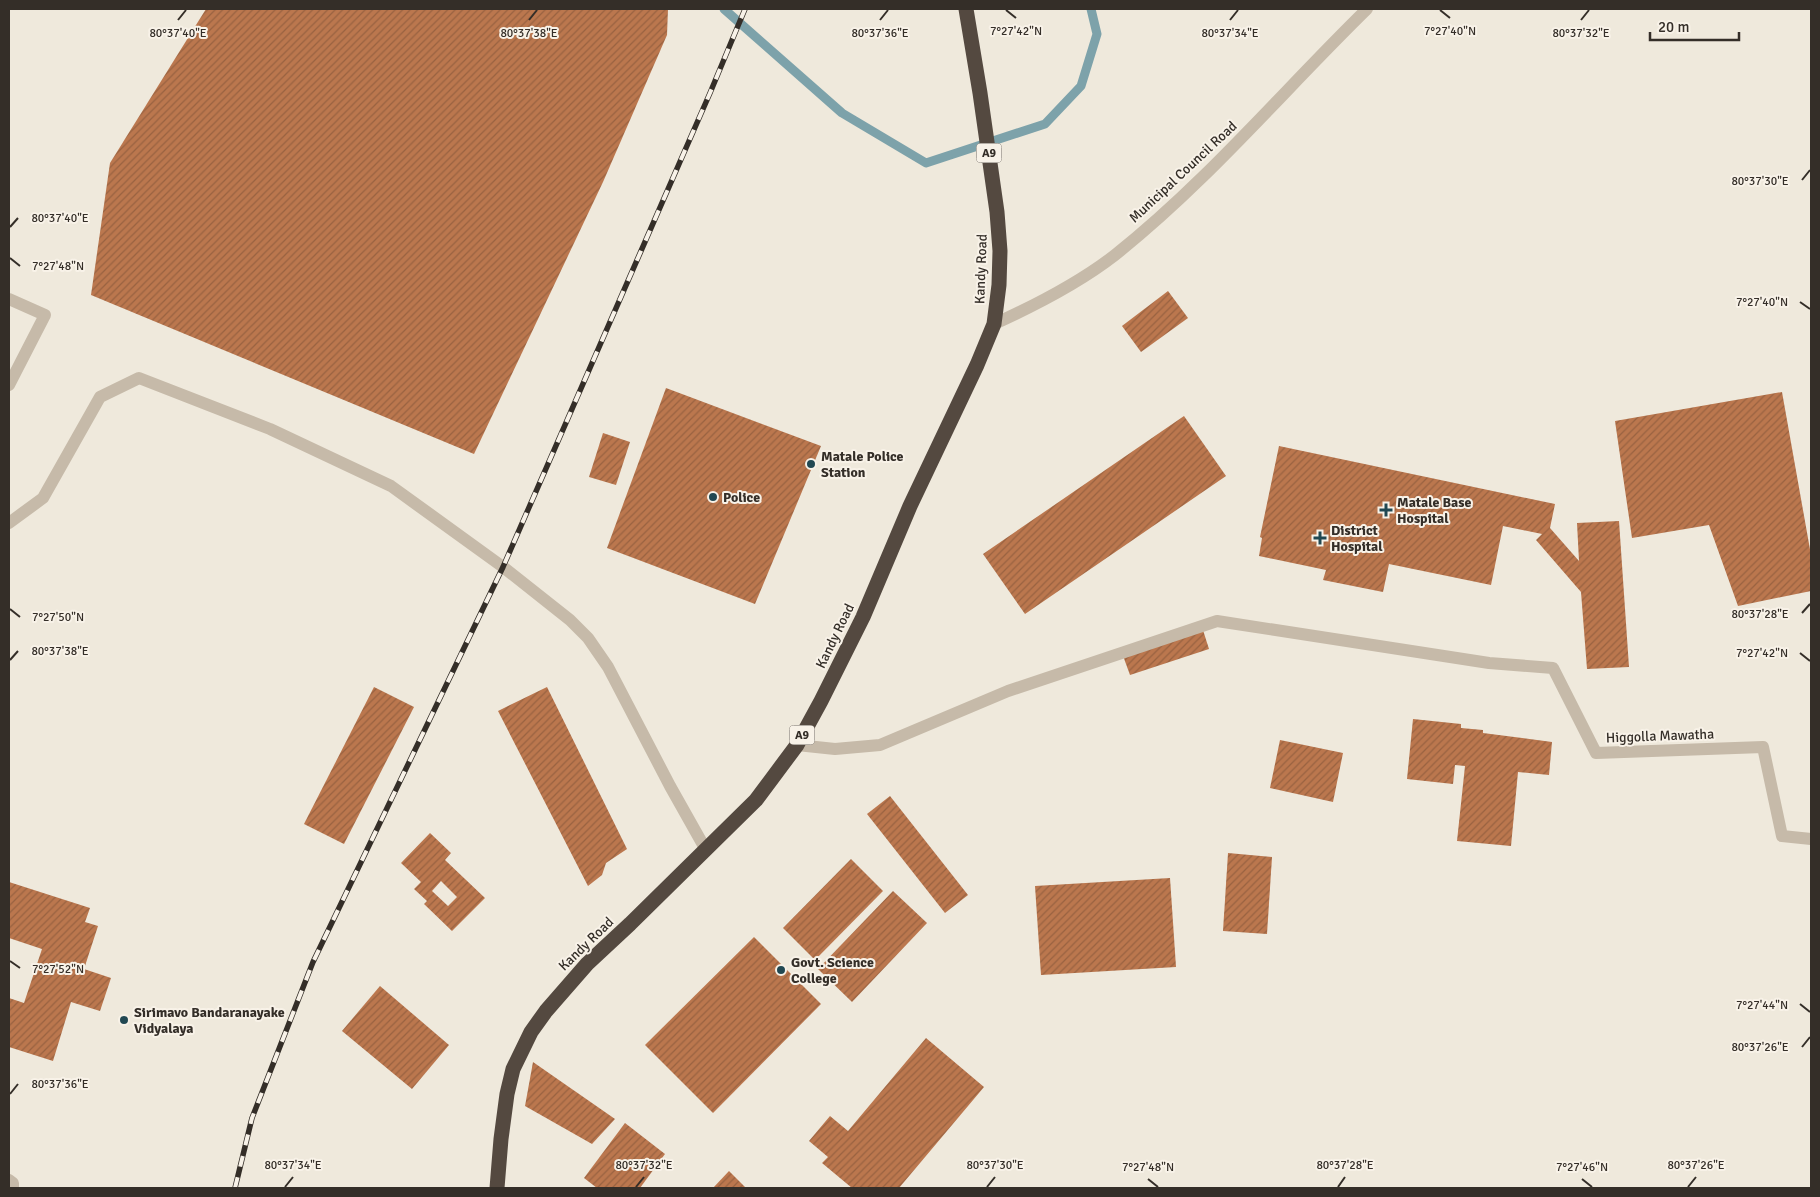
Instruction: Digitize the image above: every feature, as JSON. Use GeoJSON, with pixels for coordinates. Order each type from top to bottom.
{"type":"FeatureCollection","features":[{"type":"Feature","properties":{"kind":"highway","name":"Kandy Road"},"geometry":{"type":"LineString","coordinates":[[497,1188],[507,1094],[513,1069],[531,1032],[546,1011],[587,964],[756,800],[796,745],[821,701],[863,616],[910,506],[977,365],[994,324],[999,285],[1000,251],[997,212],[966,9]]}},
{"type":"Feature","properties":{"kind":"street","name":"Municipal Council Road"},"geometry":{"type":"LineString","coordinates":[[994,324],[1032,307],[1114,255],[1210,171],[1367,9]]}},
{"type":"Feature","properties":{"kind":"street"},"geometry":{"type":"LineString","coordinates":[[9,299],[45,315],[9,385]]}},
{"type":"Feature","properties":{"kind":"street"},"geometry":{"type":"LineString","coordinates":[[9,523],[44,498],[100,397],[139,378],[270,429],[391,486],[503,567],[570,620],[588,638],[608,667],[665,779],[706,850]]}},
{"type":"Feature","properties":{"kind":"street","name":"Higgolla Mawatha"},"geometry":{"type":"LineString","coordinates":[[796,745],[835,749],[880,745],[1008,691],[1217,621],[1489,663],[1552,668],[1596,753],[1763,747],[1782,836],[1811,839]]}},
{"type":"Feature","properties":{"kind":"street"},"geometry":{"type":"LineString","coordinates":[[9,1180],[13,1183],[13,1188]]}},
{"type":"Feature","properties":{"kind":"building"},"geometry":{"type":"Polygon","coordinates":[[[206,9],[668,9],[667,35],[603,182],[474,454],[91,295],[110,163],[206,9]]]}},
{"type":"Feature","properties":{"kind":"building"},"geometry":{"type":"Polygon","coordinates":[[[1168,291],[1188,318],[1141,352],[1122,326],[1168,291]]]}},
{"type":"Feature","properties":{"kind":"building","name":"Police"},"geometry":{"type":"Polygon","coordinates":[[[666,388],[821,446],[755,604],[607,548],[666,388]]]}},
{"type":"Feature","properties":{"kind":"building"},"geometry":{"type":"Polygon","coordinates":[[[1782,392],[1811,555],[1811,591],[1738,606],[1709,525],[1632,538],[1615,421],[1782,392]]]}},
{"type":"Feature","properties":{"kind":"building"},"geometry":{"type":"Polygon","coordinates":[[[1184,416],[1226,476],[1025,614],[983,554],[1184,416]]]}},
{"type":"Feature","properties":{"kind":"building"},"geometry":{"type":"Polygon","coordinates":[[[603,433],[630,442],[616,485],[589,477],[603,433]]]}},
{"type":"Feature","properties":{"kind":"building","name":"Matale Base Hospital"},"geometry":{"type":"Polygon","coordinates":[[[1279,446],[1555,504],[1550,528],[1579,561],[1577,523],[1619,521],[1629,667],[1587,669],[1581,592],[1536,540],[1542,534],[1503,526],[1491,585],[1389,564],[1383,592],[1323,580],[1326,570],[1259,556],[1262,538],[1260,537],[1279,446]]]}},
{"type":"Feature","properties":{"kind":"building"},"geometry":{"type":"Polygon","coordinates":[[[1202,627],[1209,649],[1130,675],[1122,653],[1202,627]]]}},
{"type":"Feature","properties":{"kind":"building"},"geometry":{"type":"Polygon","coordinates":[[[374,687],[414,707],[344,844],[304,824],[374,687]]]}},
{"type":"Feature","properties":{"kind":"building"},"geometry":{"type":"Polygon","coordinates":[[[547,687],[627,849],[606,863],[602,875],[588,886],[498,711],[547,687]]]}},
{"type":"Feature","properties":{"kind":"building"},"geometry":{"type":"Polygon","coordinates":[[[1413,719],[1461,724],[1461,728],[1483,730],[1483,733],[1552,742],[1549,775],[1518,772],[1511,846],[1457,841],[1465,766],[1455,765],[1453,784],[1407,779],[1413,719]]]}},
{"type":"Feature","properties":{"kind":"building"},"geometry":{"type":"Polygon","coordinates":[[[1280,740],[1343,753],[1333,802],[1270,788],[1280,740]]]}},
{"type":"Feature","properties":{"kind":"building"},"geometry":{"type":"Polygon","coordinates":[[[890,796],[968,895],[945,913],[867,814],[890,796]]]}},
{"type":"Feature","properties":{"kind":"building"},"geometry":{"type":"Polygon","coordinates":[[[430,833],[451,853],[445,860],[485,898],[452,931],[424,904],[427,901],[414,889],[421,882],[401,863],[430,833]],[[441,881],[432,891],[448,906],[457,897],[441,881]]]}},
{"type":"Feature","properties":{"kind":"building"},"geometry":{"type":"Polygon","coordinates":[[[1228,853],[1272,857],[1267,934],[1223,931],[1228,853]]]}},
{"type":"Feature","properties":{"kind":"building"},"geometry":{"type":"Polygon","coordinates":[[[851,859],[883,891],[815,960],[783,928],[851,859]]]}},
{"type":"Feature","properties":{"kind":"building"},"geometry":{"type":"Polygon","coordinates":[[[1170,878],[1176,967],[1041,975],[1035,886],[1170,878]]]}},
{"type":"Feature","properties":{"kind":"building"},"geometry":{"type":"Polygon","coordinates":[[[9,882],[90,908],[85,922],[98,926],[84,969],[111,978],[100,1011],[71,1002],[53,1061],[9,1047],[9,998],[24,1003],[42,949],[9,938],[9,882]]]}},
{"type":"Feature","properties":{"kind":"building"},"geometry":{"type":"Polygon","coordinates":[[[893,891],[927,923],[852,1002],[818,969],[893,891]]]}},
{"type":"Feature","properties":{"kind":"building"},"geometry":{"type":"Polygon","coordinates":[[[754,937],[821,1004],[713,1113],[645,1045],[754,937]]]}},
{"type":"Feature","properties":{"kind":"building"},"geometry":{"type":"Polygon","coordinates":[[[380,986],[449,1045],[412,1089],[342,1031],[380,986]]]}},
{"type":"Feature","properties":{"kind":"building"},"geometry":{"type":"Polygon","coordinates":[[[926,1038],[984,1087],[899,1188],[852,1188],[822,1163],[828,1157],[809,1141],[830,1116],[848,1131],[926,1038]]]}},
{"type":"Feature","properties":{"kind":"building"},"geometry":{"type":"Polygon","coordinates":[[[533,1062],[615,1119],[592,1144],[525,1106],[533,1062]]]}},
{"type":"Feature","properties":{"kind":"building"},"geometry":{"type":"Polygon","coordinates":[[[625,1123],[665,1154],[640,1188],[597,1188],[584,1178],[625,1123]]]}},
{"type":"Feature","properties":{"kind":"building"},"geometry":{"type":"Polygon","coordinates":[[[729,1171],[746,1188],[713,1188],[729,1171]]]}},
{"type":"Feature","properties":{"kind":"waterway"},"geometry":{"type":"LineString","coordinates":[[724,9],[842,113],[926,163],[1045,124],[1081,86],[1097,34],[1091,9]]}},
{"type":"Feature","properties":{"kind":"railway"},"geometry":{"type":"LineString","coordinates":[[235,1188],[252,1118],[313,962],[503,567],[745,9]]}},
{"type":"Feature","properties":{"kind":"place","name":"Matale Police Station"},"geometry":{"type":"Point","coordinates":[811,464]}},
{"type":"Feature","properties":{"kind":"place","name":"Police"},"geometry":{"type":"Point","coordinates":[713,497]}},
{"type":"Feature","properties":{"kind":"place","name":"Matale Base Hospital"},"geometry":{"type":"Point","coordinates":[1386,510]}},
{"type":"Feature","properties":{"kind":"place","name":"District Hospital"},"geometry":{"type":"Point","coordinates":[1320,538]}},
{"type":"Feature","properties":{"kind":"place","name":"Govt. Science College"},"geometry":{"type":"Point","coordinates":[781,970]}},
{"type":"Feature","properties":{"kind":"place","name":"Sirimavo Bandaranayake Vidyalaya"},"geometry":{"type":"Point","coordinates":[124,1020]}}]}
